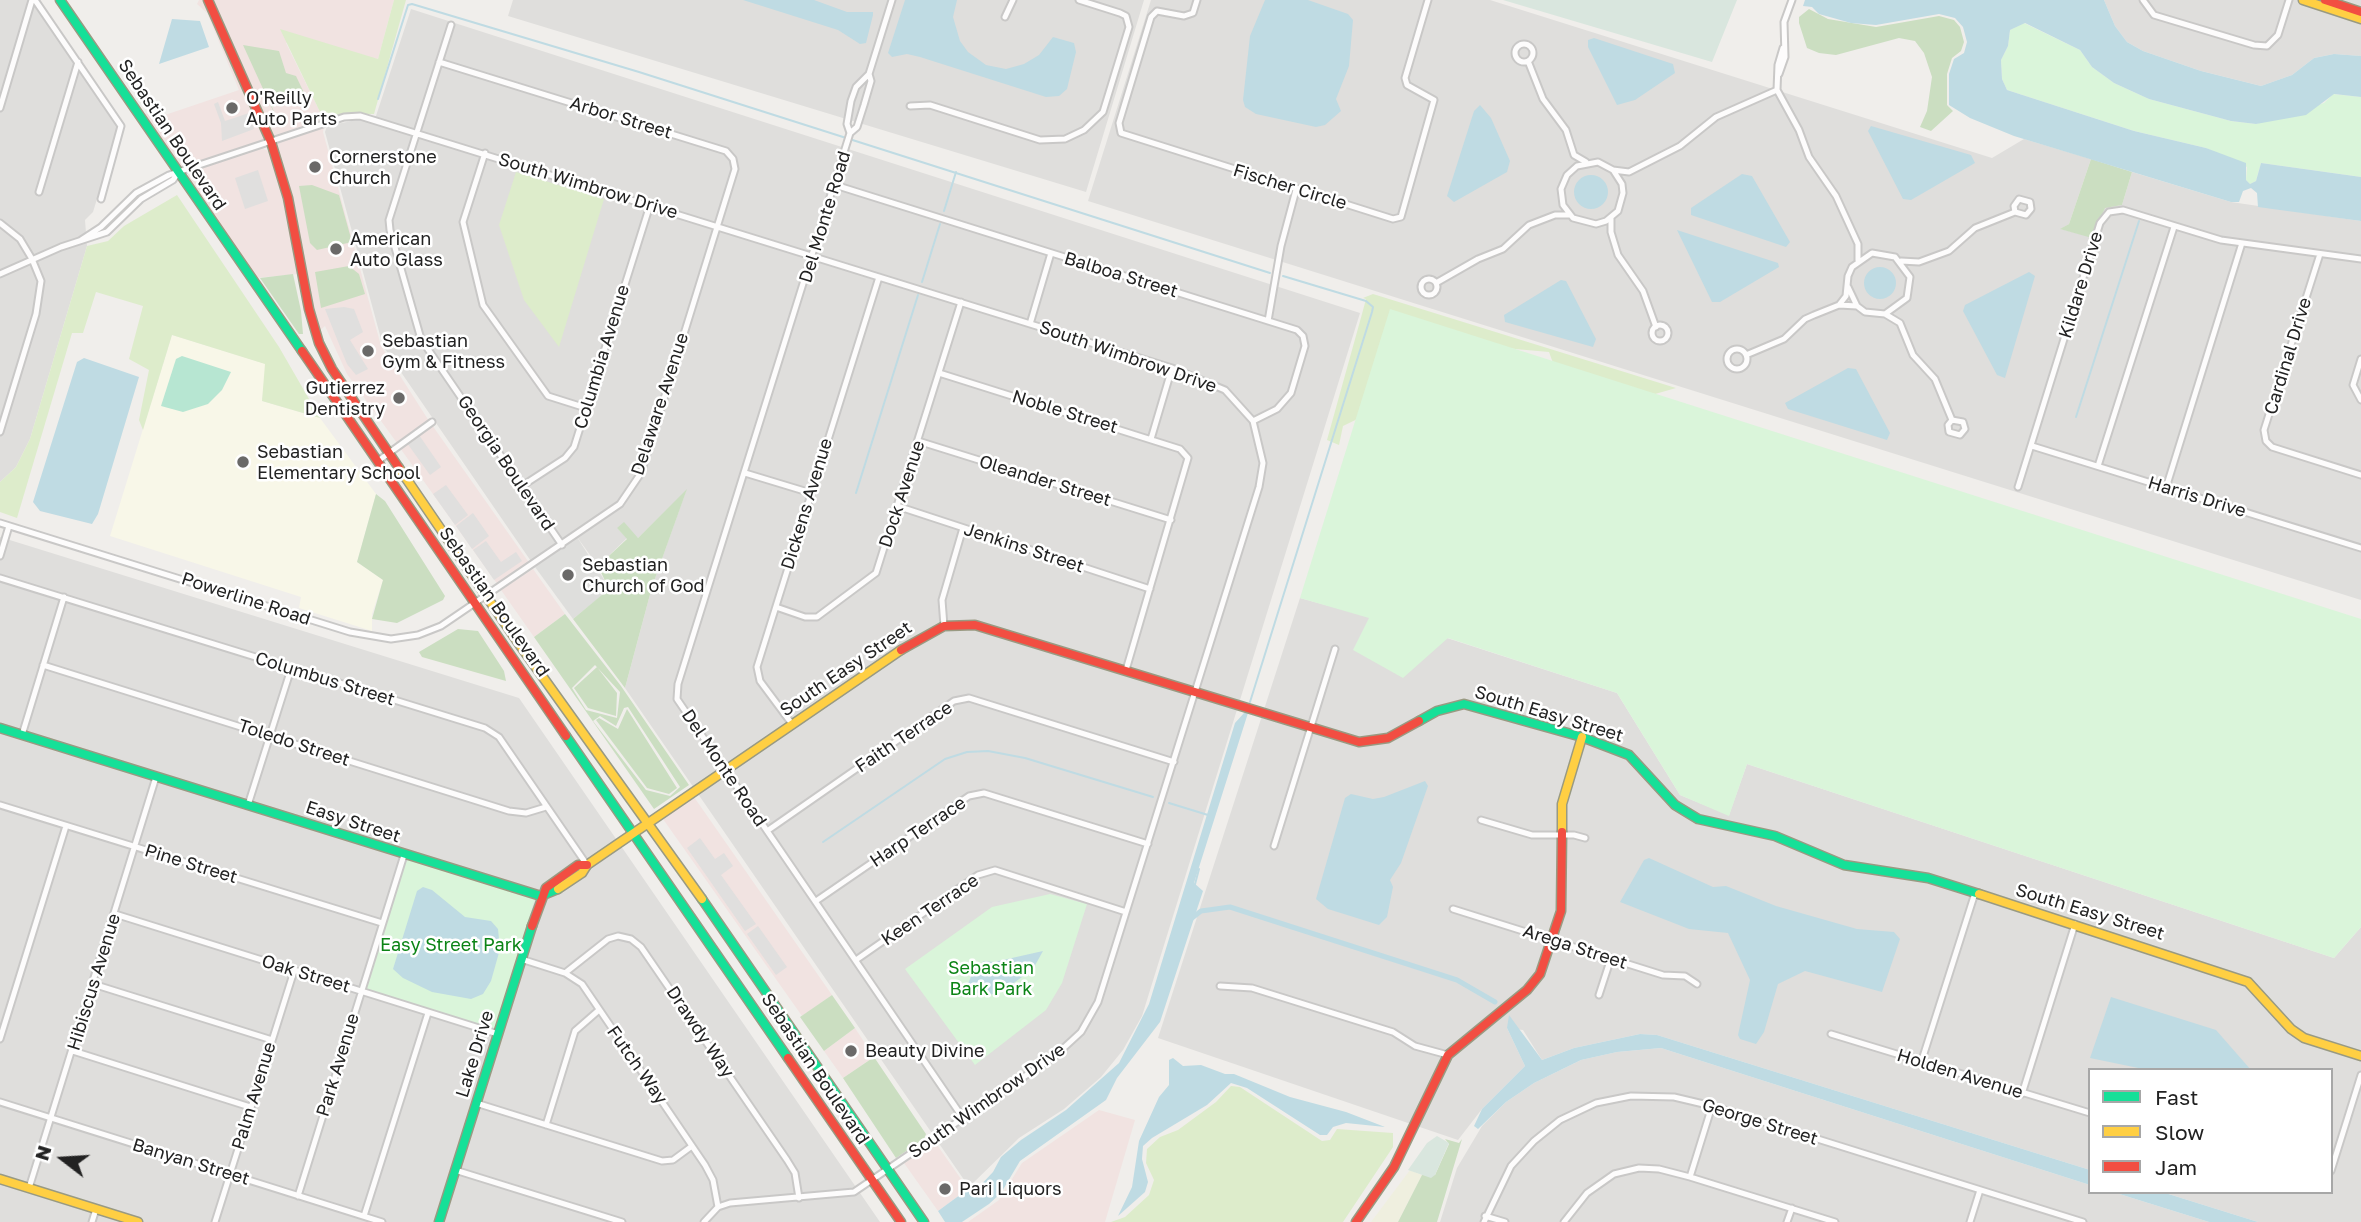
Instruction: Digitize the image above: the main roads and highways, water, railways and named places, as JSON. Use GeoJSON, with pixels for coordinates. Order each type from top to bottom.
{"type":"FeatureCollection","features":[{"type":"Feature","properties":{"kind":"water"},"geometry":{"type":"Polygon","coordinates":[[[743,0],[814,0],[847,12],[873,12],[873,15],[866,43],[860,44],[838,30],[743,0]]]}},
{"type":"Feature","properties":{"kind":"water"},"geometry":{"type":"Polygon","coordinates":[[[905,0],[957,0],[953,17],[960,41],[968,52],[986,65],[1006,69],[1024,64],[1039,55],[1053,37],[1074,43],[1076,52],[1067,89],[1059,96],[1046,97],[920,57],[907,54],[892,57],[888,53],[905,0]]]}},
{"type":"Feature","properties":{"kind":"water"},"geometry":{"type":"Polygon","coordinates":[[[1265,0],[1308,0],[1348,14],[1353,20],[1349,66],[1336,99],[1341,111],[1325,125],[1316,127],[1256,114],[1245,107],[1243,100],[1250,36],[1265,0]]]}},
{"type":"Feature","properties":{"kind":"water"},"geometry":{"type":"Polygon","coordinates":[[[1805,0],[2104,0],[2115,26],[2127,42],[2143,51],[2201,71],[2261,86],[2292,75],[2314,58],[2334,54],[2361,56],[2361,97],[2334,94],[2306,115],[2256,124],[2231,121],[2149,99],[2114,83],[2092,67],[2080,50],[2025,23],[2010,30],[2008,46],[2001,60],[2002,79],[2007,90],[2134,131],[2206,148],[2246,163],[2246,180],[2250,184],[2256,181],[2261,163],[2361,177],[2361,221],[2258,207],[2257,193],[2251,188],[2243,191],[2239,202],[2231,202],[2014,136],[1970,118],[1949,105],[1949,74],[1954,59],[1964,53],[1967,42],[1963,27],[1955,18],[1939,14],[1876,25],[1851,23],[1819,14],[1812,7],[1803,6],[1805,0]]]}},
{"type":"Feature","properties":{"kind":"water"},"geometry":{"type":"Polygon","coordinates":[[[172,19],[200,21],[209,47],[159,64],[172,19]]]}},
{"type":"Feature","properties":{"kind":"water"},"geometry":{"type":"Polygon","coordinates":[[[1594,38],[1673,64],[1675,73],[1635,100],[1617,105],[1588,47],[1588,40],[1594,38]]]}},
{"type":"Feature","properties":{"kind":"water"},"geometry":{"type":"Polygon","coordinates":[[[1480,105],[1491,118],[1510,161],[1507,172],[1454,202],[1447,196],[1474,111],[1480,105]]]}},
{"type":"Feature","properties":{"kind":"water"},"geometry":{"type":"Polygon","coordinates":[[[1871,126],[1971,155],[1975,163],[1911,200],[1903,199],[1868,131],[1871,126]]]}},
{"type":"Feature","properties":{"kind":"water"},"geometry":{"type":"Polygon","coordinates":[[[1742,174],[1752,176],[1790,242],[1786,247],[1691,215],[1691,208],[1742,174]]]}},
{"type":"Feature","properties":{"kind":"water"},"geometry":{"type":"Polygon","coordinates":[[[1591,175],[1603,180],[1608,192],[1603,204],[1591,209],[1579,204],[1574,192],[1579,180],[1591,175]]]}},
{"type":"Feature","properties":{"kind":"water"},"geometry":{"type":"Polygon","coordinates":[[[1677,230],[1778,263],[1779,267],[1720,302],[1712,302],[1677,230]]]}},
{"type":"Feature","properties":{"kind":"water"},"geometry":{"type":"Polygon","coordinates":[[[1880,267],[1892,271],[1896,283],[1892,295],[1880,299],[1868,295],[1864,283],[1868,271],[1880,267]]]}},
{"type":"Feature","properties":{"kind":"water"},"geometry":{"type":"Polygon","coordinates":[[[2029,272],[2035,276],[2005,378],[1997,375],[1963,311],[1965,305],[2029,272]]]}},
{"type":"Feature","properties":{"kind":"water"},"geometry":{"type":"Polygon","coordinates":[[[1561,280],[1566,281],[1596,339],[1593,347],[1505,322],[1504,315],[1561,280]]]}},
{"type":"Feature","properties":{"kind":"water"},"geometry":{"type":"Polygon","coordinates":[[[84,358],[139,377],[98,514],[92,524],[40,511],[33,502],[77,362],[84,358]]]}},
{"type":"Feature","properties":{"kind":"water"},"geometry":{"type":"Polygon","coordinates":[[[1848,368],[1856,369],[1890,433],[1887,440],[1788,409],[1785,403],[1848,368]]]}},
{"type":"Feature","properties":{"kind":"water"},"geometry":{"type":"Polygon","coordinates":[[[1244,713],[1248,713],[1194,883],[1203,891],[1160,1022],[1117,1078],[1106,1100],[1020,1161],[1001,1193],[989,1204],[962,1222],[945,1222],[938,1211],[968,1189],[974,1192],[993,1172],[1001,1157],[1066,1110],[1119,1063],[1149,1004],[1235,723],[1244,713]]]}},
{"type":"Feature","properties":{"kind":"water"},"geometry":{"type":"Polygon","coordinates":[[[1425,781],[1428,786],[1401,863],[1390,880],[1393,887],[1387,917],[1379,925],[1328,909],[1316,899],[1345,798],[1351,794],[1373,799],[1384,797],[1425,781]]]}},
{"type":"Feature","properties":{"kind":"water"},"geometry":{"type":"Polygon","coordinates":[[[1649,858],[1713,887],[1726,886],[1776,906],[1857,929],[1894,932],[1900,939],[1882,992],[1805,971],[1778,984],[1764,1032],[1756,1044],[1740,1039],[1738,1035],[1750,980],[1728,933],[1689,929],[1620,902],[1644,860],[1649,858]]]}},
{"type":"Feature","properties":{"kind":"water"},"geometry":{"type":"Polygon","coordinates":[[[423,887],[432,890],[465,917],[491,921],[498,929],[500,949],[491,981],[483,994],[471,999],[432,992],[403,978],[393,969],[417,891],[423,887]]]}},
{"type":"Feature","properties":{"kind":"water"},"geometry":{"type":"Polygon","coordinates":[[[1043,951],[1033,969],[1004,990],[990,995],[973,992],[968,984],[974,969],[984,961],[994,962],[1043,951]]]}},
{"type":"Feature","properties":{"kind":"water"},"geometry":{"type":"Polygon","coordinates":[[[2111,997],[2216,1030],[2249,1068],[2138,1068],[2090,1058],[2111,997]]]}},
{"type":"Feature","properties":{"kind":"water"},"geometry":{"type":"Polygon","coordinates":[[[1509,1015],[1542,1060],[1574,1048],[1640,1034],[1657,1035],[2088,1169],[2088,1184],[1661,1048],[1617,1052],[1581,1060],[1534,1083],[1506,1102],[1478,1129],[1474,1126],[1482,1109],[1525,1066],[1507,1028],[1509,1015]]]}},
{"type":"Feature","properties":{"kind":"water"},"geometry":{"type":"Polygon","coordinates":[[[1173,1058],[1183,1066],[1201,1065],[1225,1074],[1234,1074],[1290,1097],[1346,1112],[1385,1127],[1346,1123],[1333,1127],[1327,1135],[1320,1135],[1247,1088],[1231,1083],[1207,1105],[1143,1146],[1142,1159],[1148,1182],[1145,1192],[1118,1216],[1132,1187],[1139,1141],[1159,1097],[1169,1085],[1169,1060],[1173,1058]]]}},
{"type":"Feature","properties":{"kind":"water"},"geometry":{"type":"Polygon","coordinates":[[[2119,1194],[2168,1194],[2258,1222],[2209,1222],[2119,1194]]]}},
{"type":"Feature","properties":{"kind":"waterway"},"geometry":{"type":"LineString","coordinates":[[378,99],[408,5],[412,4],[639,72],[1270,273]]}},
{"type":"Feature","properties":{"kind":"waterway"},"geometry":{"type":"LineString","coordinates":[[944,211],[956,172]]}},
{"type":"Feature","properties":{"kind":"waterway"},"geometry":{"type":"LineString","coordinates":[[2076,417],[2139,221]]}},
{"type":"Feature","properties":{"kind":"waterway"},"geometry":{"type":"LineString","coordinates":[[922,282],[940,224]]}},
{"type":"Feature","properties":{"kind":"waterway"},"geometry":{"type":"LineString","coordinates":[[1250,702],[1373,307],[1366,301],[1283,276]]}},
{"type":"Feature","properties":{"kind":"waterway"},"geometry":{"type":"LineString","coordinates":[[856,493],[918,295]]}},
{"type":"Feature","properties":{"kind":"waterway"},"geometry":{"type":"LineString","coordinates":[[823,842],[945,759],[967,752],[988,751],[1025,758],[1153,797]]}},
{"type":"Feature","properties":{"kind":"waterway"},"geometry":{"type":"LineString","coordinates":[[1169,803],[1208,815]]}},
{"type":"Feature","properties":{"kind":"waterway"},"geometry":{"type":"LineString","coordinates":[[1194,888],[1199,869]]}},
{"type":"Feature","properties":{"kind":"waterway"},"geometry":{"type":"LineString","coordinates":[[1192,918],[1201,911],[1230,907],[1457,980],[1495,1002]]}},
{"type":"Feature","properties":{"kind":"place","name":"O'Reilly Auto Parts"},"geometry":{"type":"Point","coordinates":[232,108]}},
{"type":"Feature","properties":{"kind":"place","name":"Cornerstone Church"},"geometry":{"type":"Point","coordinates":[315,167]}},
{"type":"Feature","properties":{"kind":"place","name":"American Auto Glass"},"geometry":{"type":"Point","coordinates":[336,249]}},
{"type":"Feature","properties":{"kind":"place","name":"Sebastian Gym & Fitness"},"geometry":{"type":"Point","coordinates":[368,351]}},
{"type":"Feature","properties":{"kind":"place","name":"Gutierrez Dentistry"},"geometry":{"type":"Point","coordinates":[399,398]}},
{"type":"Feature","properties":{"kind":"place","name":"Sebastian Elementary School"},"geometry":{"type":"Point","coordinates":[243,462]}},
{"type":"Feature","properties":{"kind":"place","name":"Sebastian Church of God"},"geometry":{"type":"Point","coordinates":[568,575]}},
{"type":"Feature","properties":{"kind":"place","name":"Beauty Divine"},"geometry":{"type":"Point","coordinates":[851,1051]}},
{"type":"Feature","properties":{"kind":"place","name":"Pari Liquors"},"geometry":{"type":"Point","coordinates":[945,1189]}},
{"type":"Feature","properties":{"kind":"park label","name":"Easy Street Park"},"geometry":{"type":"Point","coordinates":[451,945]}},
{"type":"Feature","properties":{"kind":"park label","name":"Sebastian Bark Park"},"geometry":{"type":"Point","coordinates":[991,978]}}]}
